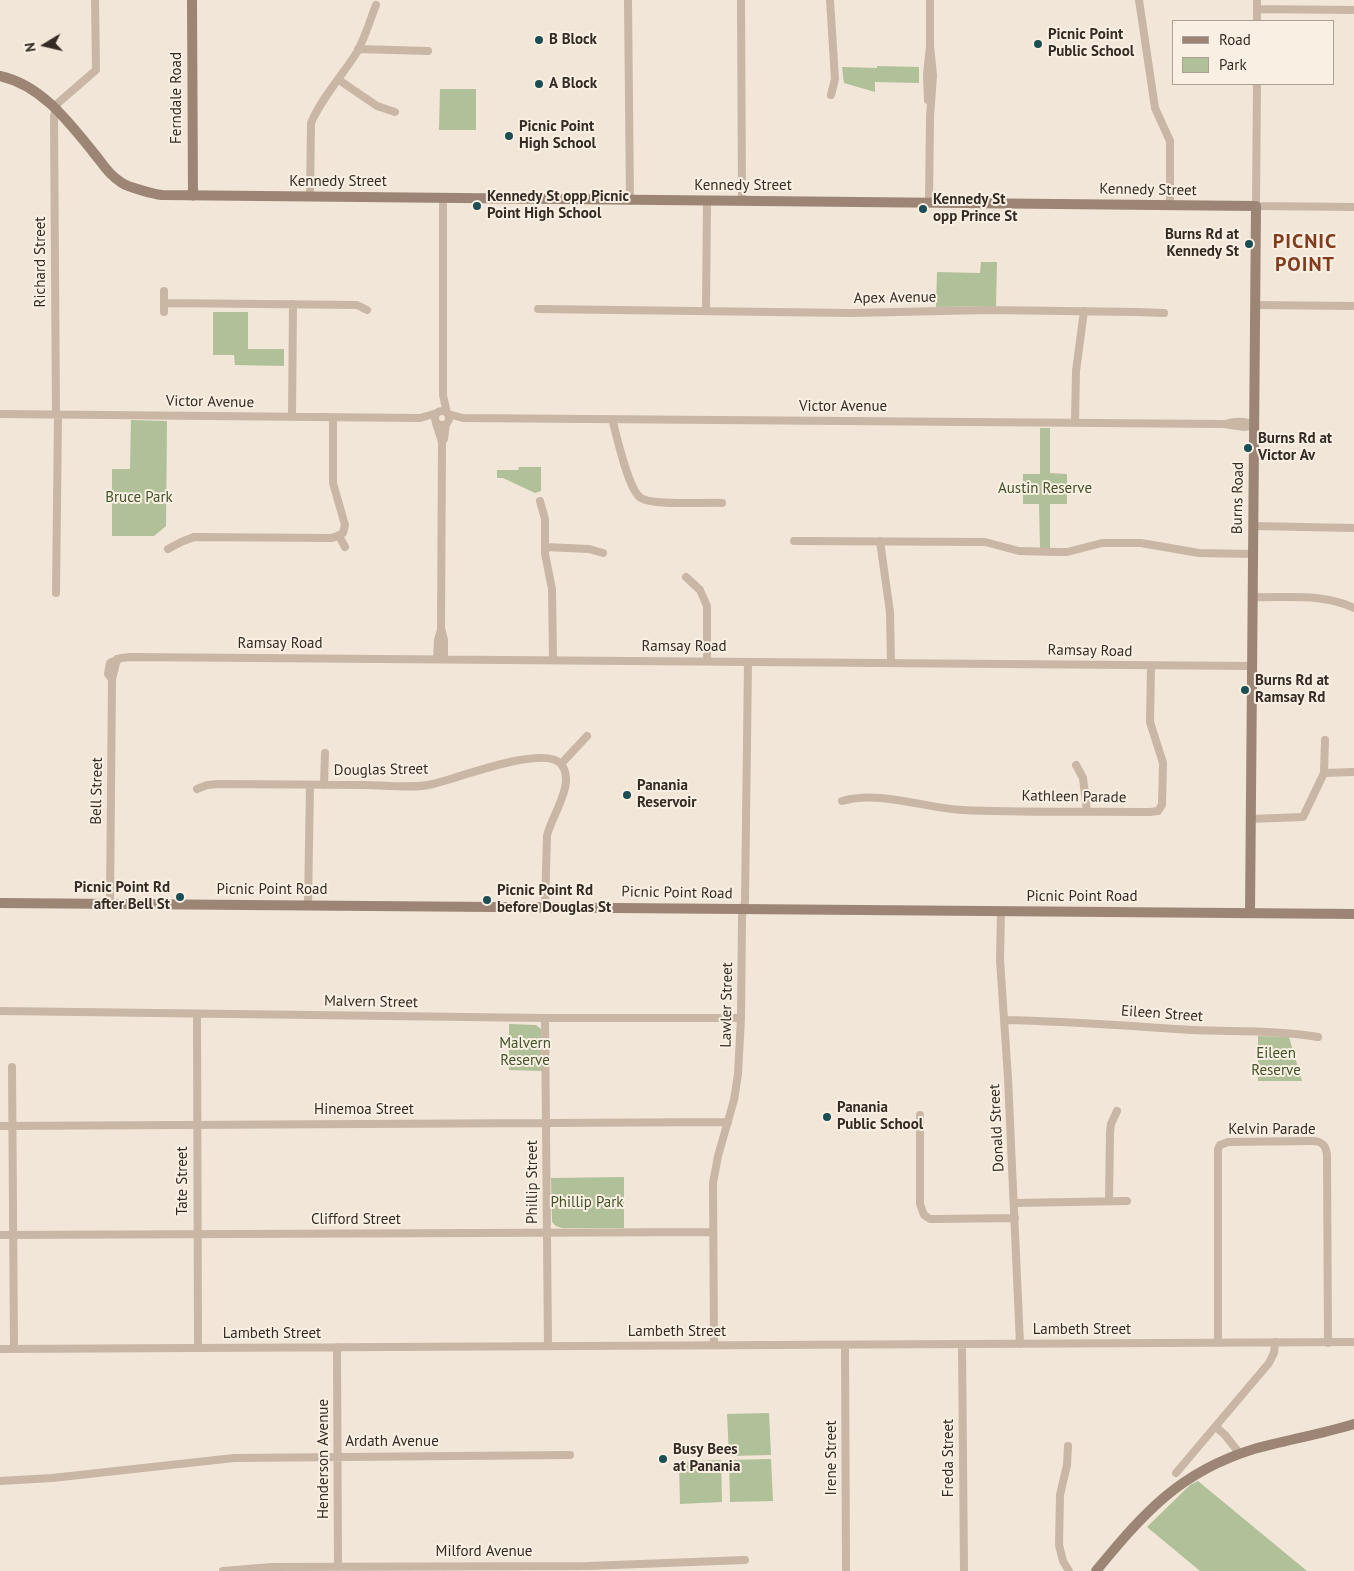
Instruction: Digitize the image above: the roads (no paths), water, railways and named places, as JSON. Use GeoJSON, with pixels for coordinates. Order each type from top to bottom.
{"type":"FeatureCollection","features":[{"type":"Feature","properties":{"kind":"street"},"geometry":{"type":"LineString","coordinates":[[56,110],[58,103],[96,70],[95,0]]}},
{"type":"Feature","properties":{"kind":"street","name":"Ferndale Road"},"geometry":{"type":"LineString","coordinates":[[192,0],[193,196]]}},
{"type":"Feature","properties":{"kind":"street"},"geometry":{"type":"LineString","coordinates":[[628,0],[630,200]]}},
{"type":"Feature","properties":{"kind":"street"},"geometry":{"type":"LineString","coordinates":[[741,0],[742,202]]}},
{"type":"Feature","properties":{"kind":"street"},"geometry":{"type":"LineString","coordinates":[[830,0],[835,79],[831,95]]}},
{"type":"Feature","properties":{"kind":"street"},"geometry":{"type":"LineString","coordinates":[[929,203],[930,117],[933,75],[930,46],[930,0]]}},
{"type":"Feature","properties":{"kind":"street"},"geometry":{"type":"LineString","coordinates":[[1139,0],[1155,108],[1170,141],[1170,205]]}},
{"type":"Feature","properties":{"kind":"street"},"geometry":{"type":"LineString","coordinates":[[1257,20],[1258,0]]}},
{"type":"Feature","properties":{"kind":"street"},"geometry":{"type":"LineString","coordinates":[[310,197],[311,123],[316,112],[358,49],[376,5]]}},
{"type":"Feature","properties":{"kind":"street"},"geometry":{"type":"LineString","coordinates":[[1257,9],[1354,10]]}},
{"type":"Feature","properties":{"kind":"street"},"geometry":{"type":"LineString","coordinates":[[358,49],[428,51]]}},
{"type":"Feature","properties":{"kind":"street","name":"Kennedy Street"},"geometry":{"type":"LineString","coordinates":[[0,76],[18,81],[42,96],[95,154],[105,160],[134,186],[155,194],[742,202],[1354,207]]}},
{"type":"Feature","properties":{"kind":"street"},"geometry":{"type":"LineString","coordinates":[[339,80],[376,106],[395,112]]}},
{"type":"Feature","properties":{"kind":"street","name":"Burns Road"},"geometry":{"type":"LineString","coordinates":[[1250,913],[1257,85]]}},
{"type":"Feature","properties":{"kind":"street","name":"Richard Street"},"geometry":{"type":"LineString","coordinates":[[56,110],[54,116],[57,415],[56,593]]}},
{"type":"Feature","properties":{"kind":"street"},"geometry":{"type":"LineString","coordinates":[[442,442],[449,420],[443,395],[443,198]]}},
{"type":"Feature","properties":{"kind":"street"},"geometry":{"type":"LineString","coordinates":[[706,311],[707,201]]}},
{"type":"Feature","properties":{"kind":"street"},"geometry":{"type":"LineString","coordinates":[[164,291],[164,308],[293,304],[357,305],[367,310]]}},
{"type":"Feature","properties":{"kind":"street"},"geometry":{"type":"LineString","coordinates":[[292,417],[293,304]]}},
{"type":"Feature","properties":{"kind":"street"},"geometry":{"type":"LineString","coordinates":[[1255,305],[1354,306]]}},
{"type":"Feature","properties":{"kind":"street","name":"Apex Avenue"},"geometry":{"type":"LineString","coordinates":[[538,309],[850,312],[970,310],[1164,313]]}},
{"type":"Feature","properties":{"kind":"street"},"geometry":{"type":"LineString","coordinates":[[1075,423],[1076,362],[1084,311]]}},
{"type":"Feature","properties":{"kind":"street"},"geometry":{"type":"LineString","coordinates":[[441,659],[444,640],[441,628],[442,442],[435,416],[443,395]]}},
{"type":"Feature","properties":{"kind":"street"},"geometry":{"type":"LineString","coordinates":[[437,413],[442,411],[447,413]]}},
{"type":"Feature","properties":{"kind":"street","name":"Victor Avenue"},"geometry":{"type":"LineString","coordinates":[[420,418],[437,413]]}},
{"type":"Feature","properties":{"kind":"street","name":"Victor Avenue"},"geometry":{"type":"LineString","coordinates":[[447,413],[463,418]]}},
{"type":"Feature","properties":{"kind":"street","name":"Victor Avenue"},"geometry":{"type":"LineString","coordinates":[[0,414],[420,418],[436,422]]}},
{"type":"Feature","properties":{"kind":"street"},"geometry":{"type":"LineString","coordinates":[[168,549],[194,538],[331,538],[343,533],[345,524],[333,483],[333,418]]}},
{"type":"Feature","properties":{"kind":"street","name":"Victor Avenue"},"geometry":{"type":"LineString","coordinates":[[447,424],[463,418],[1224,424],[1244,427],[1254,425]]}},
{"type":"Feature","properties":{"kind":"street"},"geometry":{"type":"LineString","coordinates":[[612,419],[632,488],[640,498],[652,502],[722,502]]}},
{"type":"Feature","properties":{"kind":"street"},"geometry":{"type":"LineString","coordinates":[[436,422],[440,425],[447,424]]}},
{"type":"Feature","properties":{"kind":"street"},"geometry":{"type":"LineString","coordinates":[[540,501],[545,518],[545,548],[552,589],[553,660]]}},
{"type":"Feature","properties":{"kind":"street"},"geometry":{"type":"LineString","coordinates":[[1253,526],[1354,528]]}},
{"type":"Feature","properties":{"kind":"street"},"geometry":{"type":"LineString","coordinates":[[339,536],[345,547]]}},
{"type":"Feature","properties":{"kind":"street"},"geometry":{"type":"LineString","coordinates":[[794,541],[985,542],[1018,551],[1057,552],[1073,551],[1102,544],[1141,543],[1199,553],[1253,554]]}},
{"type":"Feature","properties":{"kind":"street"},"geometry":{"type":"LineString","coordinates":[[880,541],[890,612],[891,663]]}},
{"type":"Feature","properties":{"kind":"street"},"geometry":{"type":"LineString","coordinates":[[545,548],[584,548],[604,553]]}},
{"type":"Feature","properties":{"kind":"street"},"geometry":{"type":"LineString","coordinates":[[686,577],[700,590],[707,606],[707,662]]}},
{"type":"Feature","properties":{"kind":"street"},"geometry":{"type":"LineString","coordinates":[[1252,597],[1322,598],[1338,601],[1354,608]]}},
{"type":"Feature","properties":{"kind":"street","name":"Ramsay Road"},"geometry":{"type":"LineString","coordinates":[[117,659],[131,657],[1252,666]]}},
{"type":"Feature","properties":{"kind":"street","name":"Bell Street"},"geometry":{"type":"LineString","coordinates":[[110,903],[112,679],[117,659]]}},
{"type":"Feature","properties":{"kind":"street","name":"Lawler Street"},"geometry":{"type":"LineString","coordinates":[[714,1345],[714,1174],[737,1084],[741,1018],[748,662]]}},
{"type":"Feature","properties":{"kind":"street","name":"Kathleen Parade"},"geometry":{"type":"LineString","coordinates":[[842,802],[853,798],[872,798],[963,810],[1158,811],[1162,805],[1163,763],[1150,722],[1151,666]]}},
{"type":"Feature","properties":{"kind":"street"},"geometry":{"type":"LineString","coordinates":[[545,907],[546,841],[550,826],[560,808],[564,795],[565,774],[561,764],[587,736]]}},
{"type":"Feature","properties":{"kind":"street"},"geometry":{"type":"LineString","coordinates":[[1250,818],[1303,817],[1324,773],[1324,740]]}},
{"type":"Feature","properties":{"kind":"street"},"geometry":{"type":"LineString","coordinates":[[324,785],[325,753]]}},
{"type":"Feature","properties":{"kind":"street","name":"Douglas Street"},"geometry":{"type":"LineString","coordinates":[[197,789],[207,785],[219,784],[424,786],[514,760],[551,759],[561,764]]}},
{"type":"Feature","properties":{"kind":"street"},"geometry":{"type":"LineString","coordinates":[[1076,765],[1083,778],[1087,811]]}},
{"type":"Feature","properties":{"kind":"street"},"geometry":{"type":"LineString","coordinates":[[1324,773],[1354,772]]}},
{"type":"Feature","properties":{"kind":"street"},"geometry":{"type":"LineString","coordinates":[[308,905],[310,785]]}},
{"type":"Feature","properties":{"kind":"street","name":"Picnic Point Road"},"geometry":{"type":"LineString","coordinates":[[0,903],[1354,914]]}},
{"type":"Feature","properties":{"kind":"street","name":"Donald Street"},"geometry":{"type":"LineString","coordinates":[[1001,911],[1000,960],[1015,1218],[1020,1344]]}},
{"type":"Feature","properties":{"kind":"street","name":"Malvern Street"},"geometry":{"type":"LineString","coordinates":[[0,1011],[546,1018],[741,1018]]}},
{"type":"Feature","properties":{"kind":"street","name":"Tate Street"},"geometry":{"type":"LineString","coordinates":[[198,1014],[196,1125],[198,1348]]}},
{"type":"Feature","properties":{"kind":"street","name":"Phillip Street"},"geometry":{"type":"LineString","coordinates":[[546,1018],[548,1346]]}},
{"type":"Feature","properties":{"kind":"street","name":"Eileen Street"},"geometry":{"type":"LineString","coordinates":[[1004,1020],[1059,1021],[1193,1030],[1297,1034],[1318,1037]]}},
{"type":"Feature","properties":{"kind":"street"},"geometry":{"type":"LineString","coordinates":[[12,1067],[14,1349]]}},
{"type":"Feature","properties":{"kind":"street"},"geometry":{"type":"LineString","coordinates":[[1109,1201],[1110,1132],[1117,1111]]}},
{"type":"Feature","properties":{"kind":"street"},"geometry":{"type":"LineString","coordinates":[[920,1115],[920,1204],[924,1215],[930,1219],[1015,1218]]}},
{"type":"Feature","properties":{"kind":"street","name":"Hinemoa Street"},"geometry":{"type":"LineString","coordinates":[[0,1126],[728,1122]]}},
{"type":"Feature","properties":{"kind":"street","name":"Kelvin Parade"},"geometry":{"type":"LineString","coordinates":[[1218,1343],[1218,1149],[1224,1143],[1233,1141],[1321,1142],[1327,1149],[1328,1343]]}},
{"type":"Feature","properties":{"kind":"street"},"geometry":{"type":"LineString","coordinates":[[1014,1203],[1127,1200]]}},
{"type":"Feature","properties":{"kind":"street","name":"Clifford Street"},"geometry":{"type":"LineString","coordinates":[[0,1236],[713,1232]]}},
{"type":"Feature","properties":{"kind":"street"},"geometry":{"type":"LineString","coordinates":[[1176,1473],[1269,1363],[1274,1353],[1275,1342]]}},
{"type":"Feature","properties":{"kind":"street","name":"Lambeth Street"},"geometry":{"type":"LineString","coordinates":[[0,1349],[1354,1342]]}},
{"type":"Feature","properties":{"kind":"street","name":"Freda Street"},"geometry":{"type":"LineString","coordinates":[[962,1344],[964,1571]]}},
{"type":"Feature","properties":{"kind":"street","name":"Irene Street"},"geometry":{"type":"LineString","coordinates":[[846,1345],[846,1571]]}},
{"type":"Feature","properties":{"kind":"street","name":"Henderson Avenue"},"geometry":{"type":"LineString","coordinates":[[337,1347],[338,1569]]}},
{"type":"Feature","properties":{"kind":"street"},"geometry":{"type":"LineString","coordinates":[[1096,1571],[1142,1517],[1174,1488],[1199,1472],[1240,1454],[1354,1424]]}},
{"type":"Feature","properties":{"kind":"street"},"geometry":{"type":"LineString","coordinates":[[1216,1427],[1226,1435],[1240,1454]]}},
{"type":"Feature","properties":{"kind":"street"},"geometry":{"type":"LineString","coordinates":[[1068,1446],[1067,1466],[1060,1495],[1059,1536],[1060,1553],[1069,1571]]}},
{"type":"Feature","properties":{"kind":"street","name":"Ardath Avenue"},"geometry":{"type":"LineString","coordinates":[[0,1481],[52,1478],[214,1460],[259,1457],[570,1455]]}},
{"type":"Feature","properties":{"kind":"street","name":"Milford Avenue"},"geometry":{"type":"LineString","coordinates":[[223,1571],[272,1567],[338,1569],[646,1567],[745,1560]]}},
{"type":"Feature","properties":{"kind":"place","name":"B Block"},"geometry":{"type":"Point","coordinates":[539,40]}},
{"type":"Feature","properties":{"kind":"place","name":"Picnic Point Public School"},"geometry":{"type":"Point","coordinates":[1038,44]}},
{"type":"Feature","properties":{"kind":"place","name":"A Block"},"geometry":{"type":"Point","coordinates":[539,84]}},
{"type":"Feature","properties":{"kind":"place","name":"Picnic Point High School"},"geometry":{"type":"Point","coordinates":[509,136]}},
{"type":"Feature","properties":{"kind":"place","name":"Kennedy St opp Picnic Point High School"},"geometry":{"type":"Point","coordinates":[477,206]}},
{"type":"Feature","properties":{"kind":"place","name":"Kennedy St opp Prince St"},"geometry":{"type":"Point","coordinates":[923,209]}},
{"type":"Feature","properties":{"kind":"place","name":"Burns Rd at Kennedy St"},"geometry":{"type":"Point","coordinates":[1249,244]}},
{"type":"Feature","properties":{"kind":"place","name":"Burns Rd at Victor Av"},"geometry":{"type":"Point","coordinates":[1248,448]}},
{"type":"Feature","properties":{"kind":"place","name":"Burns Rd at Ramsay Rd"},"geometry":{"type":"Point","coordinates":[1245,690]}},
{"type":"Feature","properties":{"kind":"place","name":"Panania Reservoir"},"geometry":{"type":"Point","coordinates":[627,795]}},
{"type":"Feature","properties":{"kind":"place","name":"Picnic Point Rd after Bell St"},"geometry":{"type":"Point","coordinates":[180,897]}},
{"type":"Feature","properties":{"kind":"place","name":"Picnic Point Rd before Douglas St"},"geometry":{"type":"Point","coordinates":[487,900]}},
{"type":"Feature","properties":{"kind":"place","name":"Panania Public School"},"geometry":{"type":"Point","coordinates":[827,1117]}},
{"type":"Feature","properties":{"kind":"place","name":"Busy Bees at Panania"},"geometry":{"type":"Point","coordinates":[663,1459]}},
{"type":"Feature","properties":{"kind":"district","name":"PICNIC POINT"},"geometry":{"type":"Point","coordinates":[1305,254]}},
{"type":"Feature","properties":{"kind":"park label","name":"Austin Reserve"},"geometry":{"type":"Point","coordinates":[1045,489]}},
{"type":"Feature","properties":{"kind":"park label","name":"Bruce Park"},"geometry":{"type":"Point","coordinates":[139,498]}},
{"type":"Feature","properties":{"kind":"park label","name":"Malvern Reserve"},"geometry":{"type":"Point","coordinates":[525,1052]}},
{"type":"Feature","properties":{"kind":"park label","name":"Eileen Reserve"},"geometry":{"type":"Point","coordinates":[1276,1062]}},
{"type":"Feature","properties":{"kind":"park label","name":"Phillip Park"},"geometry":{"type":"Point","coordinates":[587,1203]}}]}
